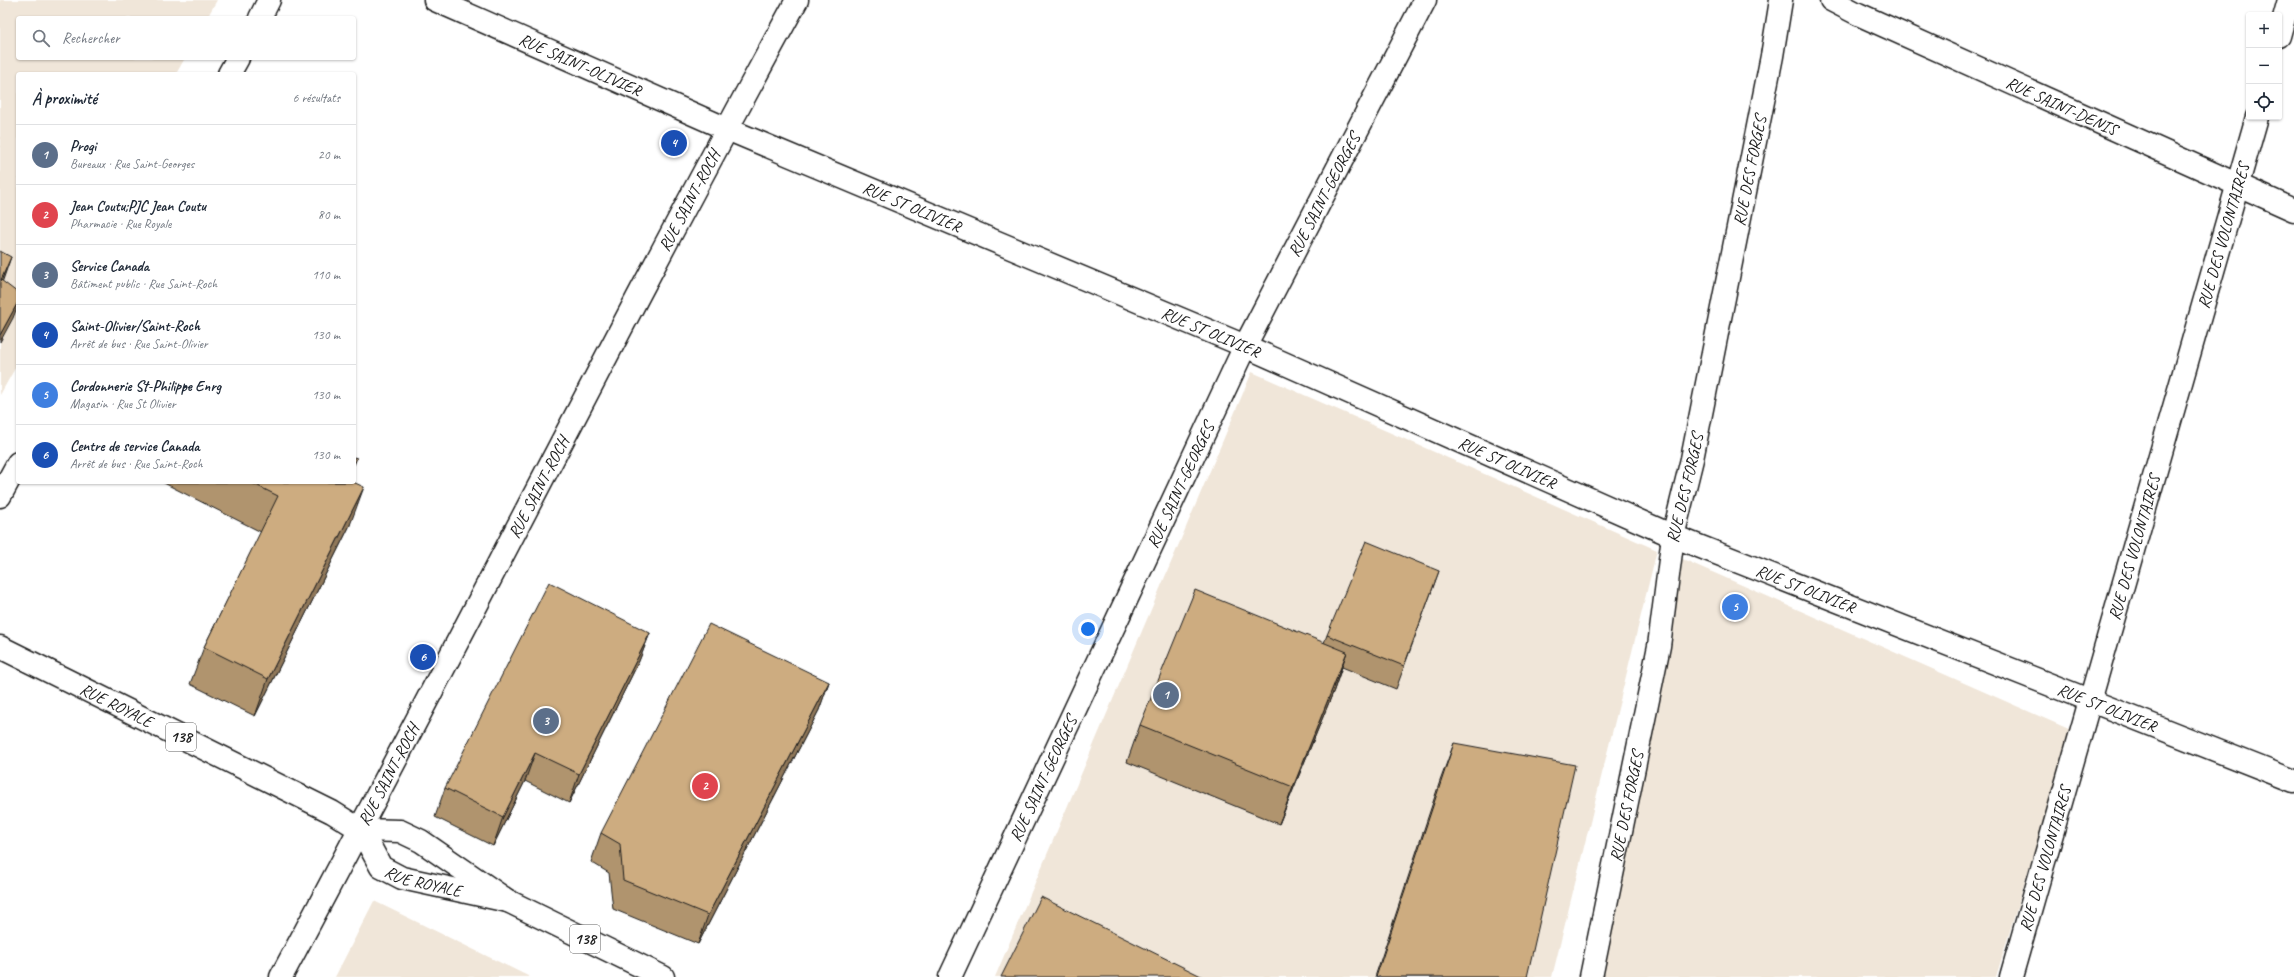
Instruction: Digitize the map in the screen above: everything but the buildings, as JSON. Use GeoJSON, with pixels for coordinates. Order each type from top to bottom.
{"type":"FeatureCollection","features":[{"type":"Feature","properties":{"kind":"street"},"geometry":{"type":"LineString","coordinates":[[261,16],[270,0]]}},
{"type":"Feature","properties":{"kind":"street","name":"RUE SAINT-OLIVIER"},"geometry":{"type":"LineString","coordinates":[[435,0],[727,129]]}},
{"type":"Feature","properties":{"kind":"street","name":"RUE SAINT-ROCH"},"geometry":{"type":"LineString","coordinates":[[281,977],[361,830],[727,129],[797,0]]}},
{"type":"Feature","properties":{"kind":"street","name":"RUE SAINT-GEORGES"},"geometry":{"type":"LineString","coordinates":[[950,977],[1245,346],[1425,0]]}},
{"type":"Feature","properties":{"kind":"street","name":"RUE DES FORGES"},"geometry":{"type":"LineString","coordinates":[[1590,977],[1659,646],[1673,536],[1692,459],[1772,56],[1781,0]]}},
{"type":"Feature","properties":{"kind":"street","name":"RUE SAINT-DENIS"},"geometry":{"type":"LineString","coordinates":[[1831,0],[1866,18],[2294,210]]}},
{"type":"Feature","properties":{"kind":"street"},"geometry":{"type":"LineString","coordinates":[[2282,25],[2289,0]]}},
{"type":"Feature","properties":{"kind":"street"},"geometry":{"type":"LineString","coordinates":[[230,72],[237,60]]}},
{"type":"Feature","properties":{"kind":"street","name":"RUE DES VOLONTAIRES"},"geometry":{"type":"LineString","coordinates":[[2011,977],[2239,186],[2256,120]]}},
{"type":"Feature","properties":{"kind":"street","name":"RUE ST OLIVIER"},"geometry":{"type":"LineString","coordinates":[[727,129],[1245,346],[1673,536],[2090,702],[2294,781]]}},
{"type":"Feature","properties":{"kind":"street"},"geometry":{"type":"LineString","coordinates":[[0,496],[16,467]]}},
{"type":"Feature","properties":{"kind":"street","name":"RUE ROYALE"},"geometry":{"type":"LineString","coordinates":[[0,647],[332,812],[361,830],[400,831],[406,833],[421,841],[508,901],[663,977]]}},
{"type":"Feature","properties":{"kind":"street","name":"RUE ROYALE"},"geometry":{"type":"LineString","coordinates":[[361,830],[377,863],[381,867],[402,878],[508,901]]}},
{"type":"Feature","properties":{"kind":"shaded area"},"geometry":{"type":"Polygon","coordinates":[[[0,0],[217,0],[208,16],[16,16],[16,60],[184,60],[177,72],[16,72],[16,367],[0,395],[0,0]]]}},
{"type":"Feature","properties":{"kind":"shaded area"},"geometry":{"type":"Polygon","coordinates":[[[1252,372],[1657,550],[1552,977],[995,977],[1252,372]]]}},
{"type":"Feature","properties":{"kind":"shaded area"},"geometry":{"type":"Polygon","coordinates":[[[1678,557],[2071,730],[1996,977],[1582,977],[1678,557]]]}},
{"type":"Feature","properties":{"kind":"shaded area"},"geometry":{"type":"Polygon","coordinates":[[[374,901],[530,977],[335,977],[374,901]]]}},
{"type":"Feature","properties":{"kind":"place","name":"Saint-Olivier/Saint-Roch"},"geometry":{"type":"Point","coordinates":[674,143]}},
{"type":"Feature","properties":{"kind":"place","name":"Cordonnerie St-Philippe Enrg"},"geometry":{"type":"Point","coordinates":[1735,607]}},
{"type":"Feature","properties":{"kind":"place","name":"Centre de service Canada"},"geometry":{"type":"Point","coordinates":[423,657]}},
{"type":"Feature","properties":{"kind":"place","name":"Progi"},"geometry":{"type":"Point","coordinates":[1166,695]}},
{"type":"Feature","properties":{"kind":"place","name":"Service Canada"},"geometry":{"type":"Point","coordinates":[546,721]}},
{"type":"Feature","properties":{"kind":"place","name":"Jean Coutu;PJC Jean Coutu"},"geometry":{"type":"Point","coordinates":[705,786]}}]}
